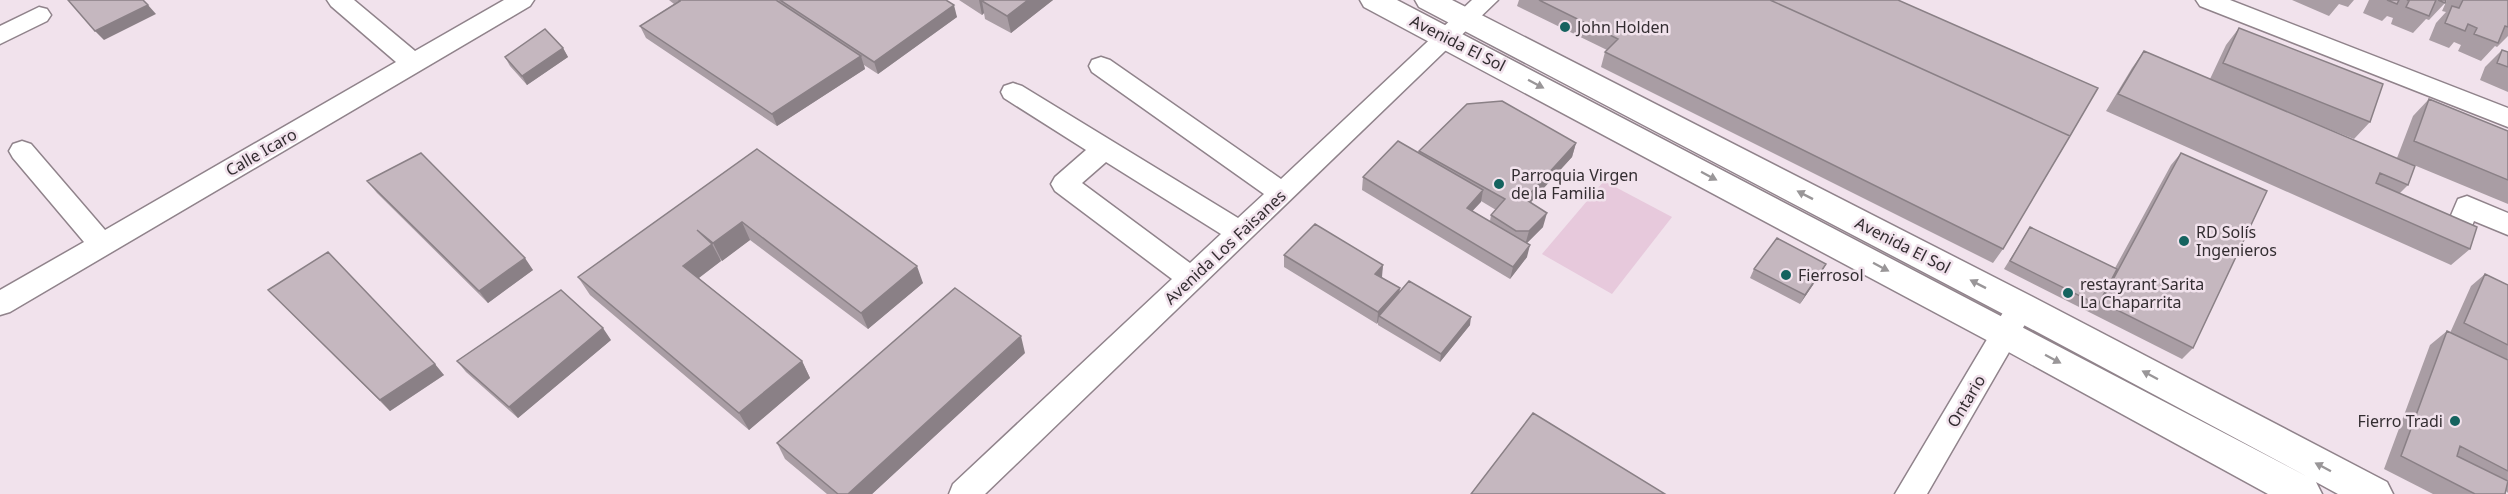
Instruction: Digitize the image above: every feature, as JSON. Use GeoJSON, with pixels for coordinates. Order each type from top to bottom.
{"type":"FeatureCollection","features":[{"type":"Feature","properties":{"kind":"main road","name":"Avenida El Sol"},"geometry":{"type":"LineString","coordinates":[[1374,0],[1467,19]]}},
{"type":"Feature","properties":{"kind":"main road","name":"Avenida El Sol"},"geometry":{"type":"LineString","coordinates":[[1429,0],[2014,320],[2302,494]]}},
{"type":"Feature","properties":{"kind":"main road","name":"Avenida El Sol"},"geometry":{"type":"LineString","coordinates":[[2014,320],[2374,494]]}},
{"type":"Feature","properties":{"kind":"street"},"geometry":{"type":"LineString","coordinates":[[339,0],[413,63]]}},
{"type":"Feature","properties":{"kind":"street","name":"Calle Icaro"},"geometry":{"type":"LineString","coordinates":[[0,304],[522,0]]}},
{"type":"Feature","properties":{"kind":"street"},"geometry":{"type":"LineString","coordinates":[[2208,0],[2508,118]]}},
{"type":"Feature","properties":{"kind":"street"},"geometry":{"type":"LineString","coordinates":[[0,36],[39,15]]}},
{"type":"Feature","properties":{"kind":"street","name":"Avenida Los Faisanes"},"geometry":{"type":"LineString","coordinates":[[964,494],[1467,19]]}},
{"type":"Feature","properties":{"kind":"street"},"geometry":{"type":"LineString","coordinates":[[1101,66],[1282,193]]}},
{"type":"Feature","properties":{"kind":"street"},"geometry":{"type":"LineString","coordinates":[[1013,92],[1240,233]]}},
{"type":"Feature","properties":{"kind":"street"},"geometry":{"type":"LineString","coordinates":[[1104,149],[1064,184],[1192,279]]}},
{"type":"Feature","properties":{"kind":"street"},"geometry":{"type":"LineString","coordinates":[[22,151],[102,245]]}},
{"type":"Feature","properties":{"kind":"street"},"geometry":{"type":"LineString","coordinates":[[2453,241],[2467,206],[2508,225]]}},
{"type":"Feature","properties":{"kind":"street","name":"Ontario"},"geometry":{"type":"LineString","coordinates":[[1910,494],[2014,320]]}},
{"type":"Feature","properties":{"kind":"shaded area"},"geometry":{"type":"Polygon","coordinates":[[[1604,181],[1672,217],[1612,294],[1542,254],[1604,181]]]}},
{"type":"Feature","properties":{"kind":"building"},"geometry":{"type":"Polygon","coordinates":[[[68,0],[143,0],[148,5],[95,31],[68,0]]]}},
{"type":"Feature","properties":{"kind":"building"},"geometry":{"type":"Polygon","coordinates":[[[679,0],[776,0],[861,56],[772,114],[640,26],[679,0]]]}},
{"type":"Feature","properties":{"kind":"building"},"geometry":{"type":"Polygon","coordinates":[[[780,0],[946,0],[954,5],[874,62],[780,0]]]}},
{"type":"Feature","properties":{"kind":"building"},"geometry":{"type":"Polygon","coordinates":[[[1028,0],[1007,16],[982,1],[1028,0]]]}},
{"type":"Feature","properties":{"kind":"building"},"geometry":{"type":"Polygon","coordinates":[[[1539,0],[1770,0],[2070,136],[2003,249],[1605,52],[1618,39],[1539,0]]]}},
{"type":"Feature","properties":{"kind":"building"},"geometry":{"type":"Polygon","coordinates":[[[1770,0],[1898,0],[2098,88],[2070,136],[1770,0]]]}},
{"type":"Feature","properties":{"kind":"building"},"geometry":{"type":"Polygon","coordinates":[[[2387,0],[2399,0],[2397,4],[2387,0]]]}},
{"type":"Feature","properties":{"kind":"building"},"geometry":{"type":"Polygon","coordinates":[[[2407,0],[2436,0],[2429,16],[2406,7],[2409,1],[2407,0]]]}},
{"type":"Feature","properties":{"kind":"building"},"geometry":{"type":"Polygon","coordinates":[[[2463,0],[2508,0],[2508,27],[2505,26],[2498,43],[2474,34],[2477,28],[2468,24],[2465,31],[2445,23],[2452,6],[2459,8],[2463,0]]]}},
{"type":"Feature","properties":{"kind":"building"},"geometry":{"type":"Polygon","coordinates":[[[2239,28],[2383,84],[2370,122],[2223,63],[2239,28]]]}},
{"type":"Feature","properties":{"kind":"building"},"geometry":{"type":"Polygon","coordinates":[[[545,29],[563,48],[522,76],[505,57],[545,29]]]}},
{"type":"Feature","properties":{"kind":"building"},"geometry":{"type":"Polygon","coordinates":[[[2502,50],[2508,52],[2508,67],[2497,63],[2502,50]]]}},
{"type":"Feature","properties":{"kind":"building"},"geometry":{"type":"Polygon","coordinates":[[[2144,51],[2415,166],[2408,185],[2380,173],[2376,183],[2477,227],[2470,249],[2118,94],[2144,51]]]}},
{"type":"Feature","properties":{"kind":"building"},"geometry":{"type":"Polygon","coordinates":[[[2429,99],[2508,131],[2508,180],[2414,141],[2429,99]]]}},
{"type":"Feature","properties":{"kind":"building","name":"Parroquia Virgen de la Familia"},"geometry":{"type":"Polygon","coordinates":[[[1502,101],[1576,143],[1525,199],[1547,213],[1529,231],[1516,231],[1491,215],[1505,199],[1419,151],[1467,104],[1502,101]]]}},
{"type":"Feature","properties":{"kind":"building"},"geometry":{"type":"Polygon","coordinates":[[[1398,141],[1483,190],[1467,208],[1530,245],[1513,267],[1363,177],[1398,141]]]}},
{"type":"Feature","properties":{"kind":"building"},"geometry":{"type":"Polygon","coordinates":[[[757,149],[917,266],[861,313],[742,222],[713,243],[697,230],[712,244],[683,266],[802,361],[739,413],[578,277],[757,149]]]}},
{"type":"Feature","properties":{"kind":"building"},"geometry":{"type":"Polygon","coordinates":[[[421,153],[525,258],[479,291],[367,181],[421,153]]]}},
{"type":"Feature","properties":{"kind":"building","name":"RD Solís Ingenieros"},"geometry":{"type":"Polygon","coordinates":[[[2181,153],[2267,191],[2193,348],[2101,302],[2181,153]]]}},
{"type":"Feature","properties":{"kind":"building"},"geometry":{"type":"Polygon","coordinates":[[[1315,224],[1383,265],[1375,274],[1400,288],[1378,312],[1284,255],[1315,224]]]}},
{"type":"Feature","properties":{"kind":"building"},"geometry":{"type":"Polygon","coordinates":[[[2030,227],[2117,269],[2098,305],[2010,261],[2030,227]]]}},
{"type":"Feature","properties":{"kind":"building","name":"Fierrosol"},"geometry":{"type":"Polygon","coordinates":[[[1777,238],[1826,264],[1805,295],[1754,269],[1777,238]]]}},
{"type":"Feature","properties":{"kind":"building"},"geometry":{"type":"Polygon","coordinates":[[[328,252],[435,364],[380,400],[268,290],[328,252]]]}},
{"type":"Feature","properties":{"kind":"building"},"geometry":{"type":"Polygon","coordinates":[[[2485,274],[2508,285],[2508,345],[2464,323],[2485,274]]]}},
{"type":"Feature","properties":{"kind":"building"},"geometry":{"type":"Polygon","coordinates":[[[1409,281],[1471,317],[1441,354],[1379,316],[1409,281]]]}},
{"type":"Feature","properties":{"kind":"building"},"geometry":{"type":"Polygon","coordinates":[[[955,288],[1021,336],[848,494],[838,494],[777,443],[955,288]]]}},
{"type":"Feature","properties":{"kind":"building"},"geometry":{"type":"Polygon","coordinates":[[[561,290],[603,328],[509,407],[457,361],[561,290]]]}},
{"type":"Feature","properties":{"kind":"building","name":"Fierro Tradi"},"geometry":{"type":"Polygon","coordinates":[[[2447,331],[2508,360],[2508,471],[2460,446],[2457,456],[2508,481],[2505,494],[2475,494],[2401,456],[2447,331]]]}},
{"type":"Feature","properties":{"kind":"building"},"geometry":{"type":"Polygon","coordinates":[[[1533,413],[1665,494],[1471,494],[1533,413]]]}},
{"type":"Feature","properties":{"kind":"place","name":"John Holden"},"geometry":{"type":"Point","coordinates":[1565,27]}},
{"type":"Feature","properties":{"kind":"place","name":"Parroquia Virgen de la Familia"},"geometry":{"type":"Point","coordinates":[1499,184]}},
{"type":"Feature","properties":{"kind":"place","name":"RD Solís Ingenieros"},"geometry":{"type":"Point","coordinates":[2184,241]}},
{"type":"Feature","properties":{"kind":"place","name":"Fierrosol"},"geometry":{"type":"Point","coordinates":[1786,275]}},
{"type":"Feature","properties":{"kind":"place","name":"restayrant Sarita La Chaparrita"},"geometry":{"type":"Point","coordinates":[2068,293]}},
{"type":"Feature","properties":{"kind":"place","name":"Fierro Tradi"},"geometry":{"type":"Point","coordinates":[2455,421]}}]}
